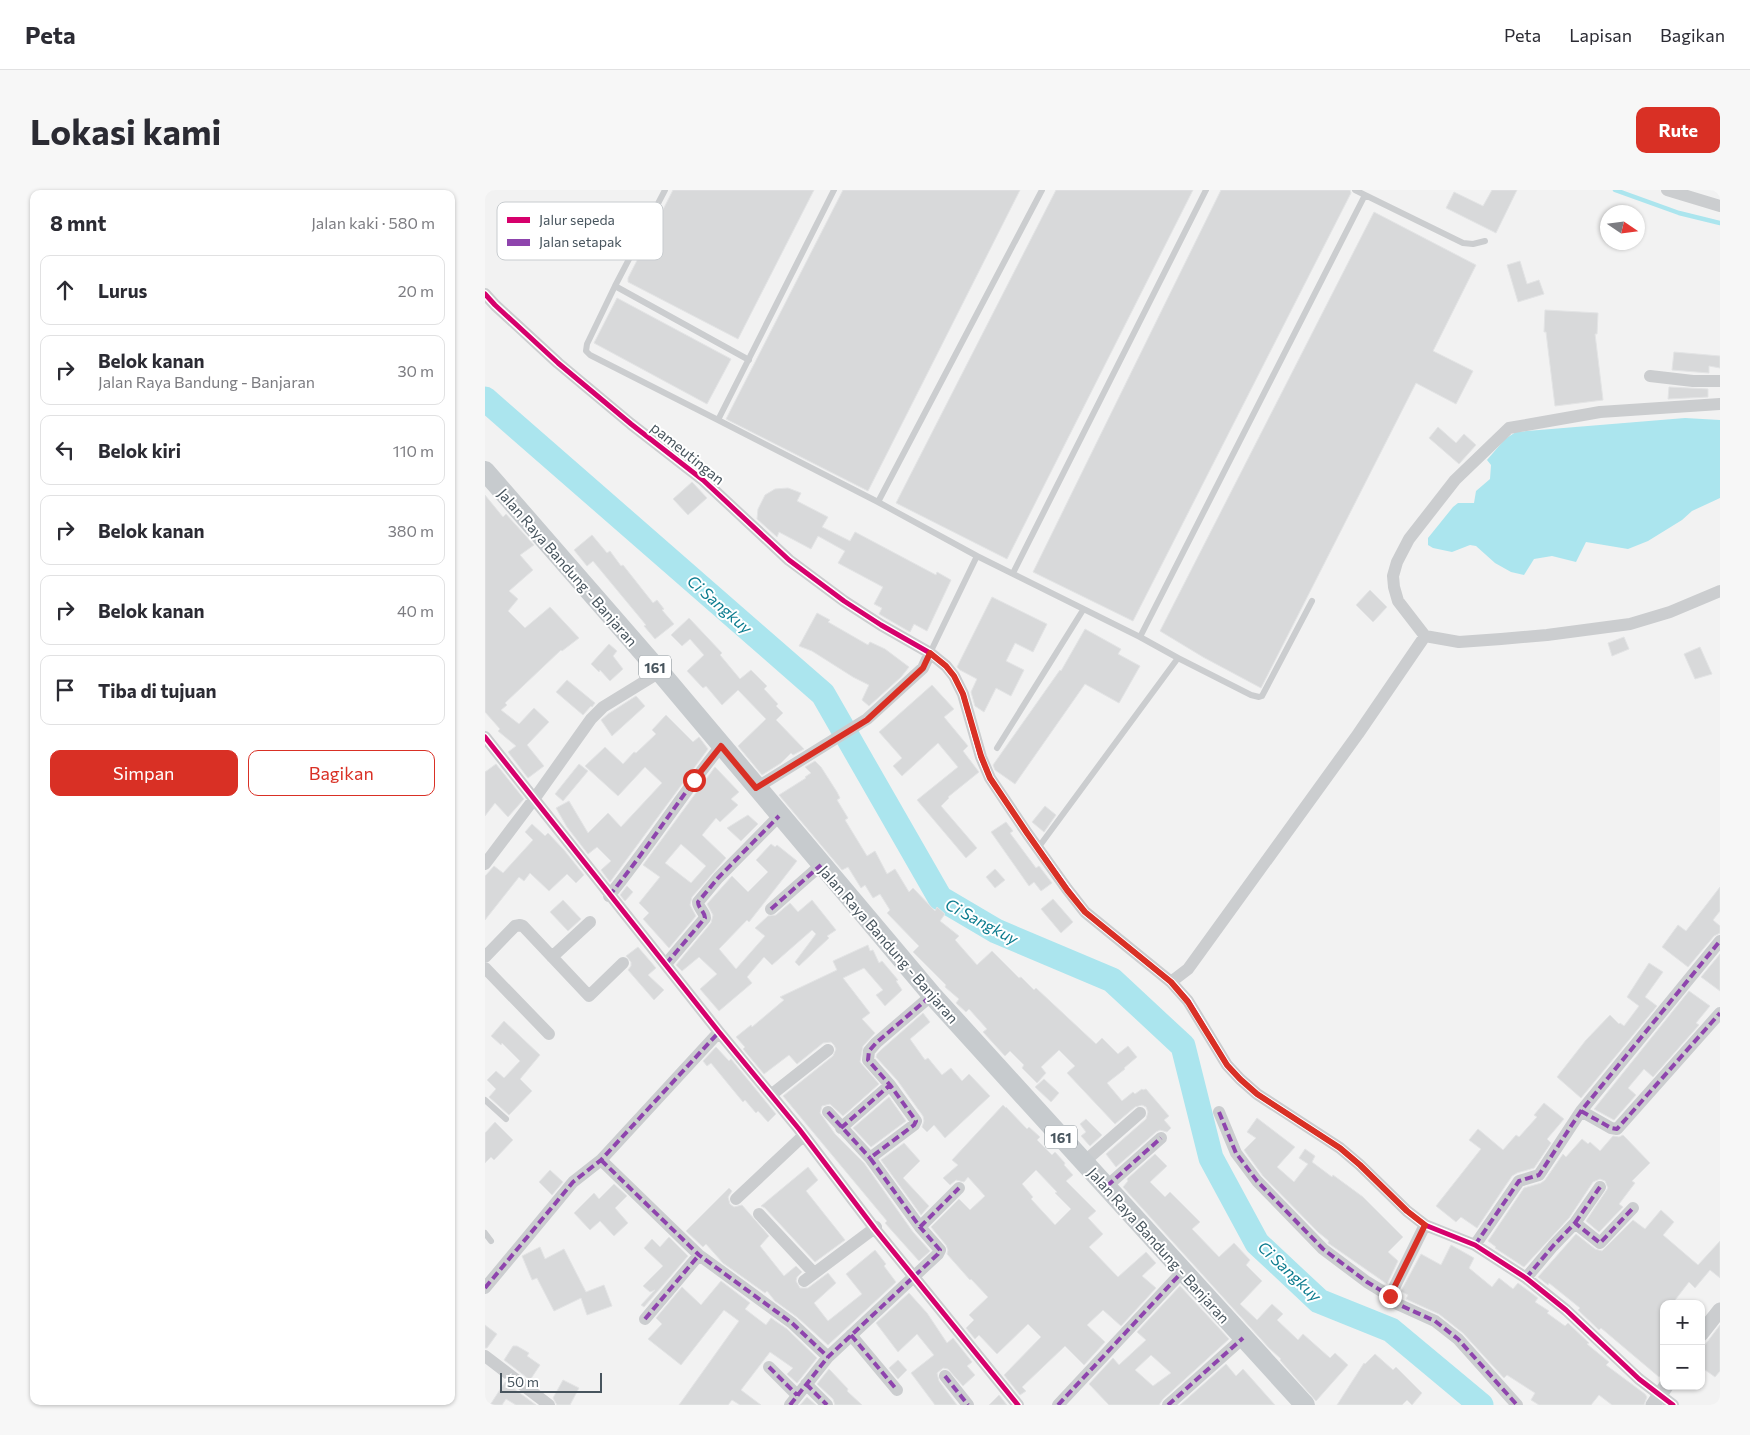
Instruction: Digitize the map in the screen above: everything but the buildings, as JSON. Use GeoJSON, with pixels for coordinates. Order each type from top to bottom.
{"type":"FeatureCollection","features":[{"type":"Feature","properties":{"kind":"main road","name":"Jalan Raya Bandung - Banjaran"},"geometry":{"type":"LineString","coordinates":[[485,471],[660,672],[779,816],[932,995],[1305,1405]]}},
{"type":"Feature","properties":{"kind":"street"},"geometry":{"type":"LineString","coordinates":[[1667,190],[1720,206]]}},
{"type":"Feature","properties":{"kind":"street","name":"pameutingan"},"geometry":{"type":"LineString","coordinates":[[485,294],[558,363],[631,424],[703,480],[789,560],[844,601],[930,653],[946,666],[954,676],[963,694],[981,756],[990,778],[1067,890],[1085,912],[1171,982],[1188,1002],[1227,1065],[1240,1079],[1257,1094],[1347,1154],[1407,1211],[1425,1225],[1475,1245],[1527,1278],[1566,1310],[1639,1379],[1673,1405]]}},
{"type":"Feature","properties":{"kind":"street"},"geometry":{"type":"LineString","coordinates":[[1650,376],[1693,381],[1720,381]]}},
{"type":"Feature","properties":{"kind":"street"},"geometry":{"type":"LineString","coordinates":[[1720,404],[1600,412],[1509,428],[1455,480],[1409,539],[1397,562],[1393,576],[1398,601],[1425,636],[1459,642],[1547,635],[1630,624],[1670,612],[1720,590]]}},
{"type":"Feature","properties":{"kind":"street"},"geometry":{"type":"LineString","coordinates":[[1171,982],[1188,970],[1358,734],[1425,636]]}},
{"type":"Feature","properties":{"kind":"street"},"geometry":{"type":"LineString","coordinates":[[756,788],[867,720],[923,668],[930,653]]}},
{"type":"Feature","properties":{"kind":"street"},"geometry":{"type":"LineString","coordinates":[[485,864],[597,713],[609,703],[660,672]]}},
{"type":"Feature","properties":{"kind":"street"},"geometry":{"type":"LineString","coordinates":[[485,737],[609,896],[666,964],[875,1229],[1018,1405]]}},
{"type":"Feature","properties":{"kind":"street"},"geometry":{"type":"LineString","coordinates":[[609,896],[634,866],[694,780],[721,746]]}},
{"type":"Feature","properties":{"kind":"street"},"geometry":{"type":"LineString","coordinates":[[666,964],[705,918],[698,902],[718,878],[779,816]]}},
{"type":"Feature","properties":{"kind":"street"},"geometry":{"type":"LineString","coordinates":[[771,909],[821,865]]}},
{"type":"Feature","properties":{"kind":"street"},"geometry":{"type":"LineString","coordinates":[[552,957],[590,922]]}},
{"type":"Feature","properties":{"kind":"street"},"geometry":{"type":"LineString","coordinates":[[485,957],[515,926],[523,926],[589,996],[623,963]]}},
{"type":"Feature","properties":{"kind":"street"},"geometry":{"type":"LineString","coordinates":[[1475,1245],[1519,1181],[1539,1175],[1581,1111],[1720,941]]}},
{"type":"Feature","properties":{"kind":"street"},"geometry":{"type":"LineString","coordinates":[[485,968],[549,1034]]}},
{"type":"Feature","properties":{"kind":"street"},"geometry":{"type":"LineString","coordinates":[[870,1158],[914,1125],[916,1121],[890,1085],[868,1060],[869,1051],[932,995]]}},
{"type":"Feature","properties":{"kind":"street"},"geometry":{"type":"LineString","coordinates":[[1581,1111],[1611,1128],[1617,1129],[1720,1013]]}},
{"type":"Feature","properties":{"kind":"street"},"geometry":{"type":"LineString","coordinates":[[485,1288],[573,1182],[601,1160],[719,1032]]}},
{"type":"Feature","properties":{"kind":"street"},"geometry":{"type":"LineString","coordinates":[[771,1095],[828,1050]]}},
{"type":"Feature","properties":{"kind":"street"},"geometry":{"type":"LineString","coordinates":[[841,1128],[890,1085]]}},
{"type":"Feature","properties":{"kind":"street"},"geometry":{"type":"LineString","coordinates":[[769,1367],[794,1400],[827,1357],[938,1254],[940,1250],[920,1227],[870,1158],[828,1112]]}},
{"type":"Feature","properties":{"kind":"street"},"geometry":{"type":"LineString","coordinates":[[1219,1112],[1236,1153],[1257,1181],[1323,1249],[1367,1282],[1390,1296],[1393,1302],[1435,1321],[1458,1339],[1517,1405]]}},
{"type":"Feature","properties":{"kind":"street"},"geometry":{"type":"LineString","coordinates":[[1084,1162],[1139,1113]]}},
{"type":"Feature","properties":{"kind":"street"},"geometry":{"type":"LineString","coordinates":[[736,1199],[803,1136]]}},
{"type":"Feature","properties":{"kind":"street"},"geometry":{"type":"LineString","coordinates":[[1107,1186],[1161,1138]]}},
{"type":"Feature","properties":{"kind":"street"},"geometry":{"type":"LineString","coordinates":[[601,1160],[699,1255],[792,1323],[827,1357]]}},
{"type":"Feature","properties":{"kind":"street"},"geometry":{"type":"LineString","coordinates":[[1527,1278],[1575,1223],[1600,1187]]}},
{"type":"Feature","properties":{"kind":"street"},"geometry":{"type":"LineString","coordinates":[[920,1227],[959,1188]]}},
{"type":"Feature","properties":{"kind":"street"},"geometry":{"type":"LineString","coordinates":[[1575,1223],[1599,1243],[1633,1208]]}},
{"type":"Feature","properties":{"kind":"street"},"geometry":{"type":"LineString","coordinates":[[759,1214],[809,1277],[876,1227],[875,1229]]}},
{"type":"Feature","properties":{"kind":"street"},"geometry":{"type":"LineString","coordinates":[[1390,1296],[1425,1225]]}},
{"type":"Feature","properties":{"kind":"street"},"geometry":{"type":"LineString","coordinates":[[645,1319],[699,1255]]}},
{"type":"Feature","properties":{"kind":"street"},"geometry":{"type":"LineString","coordinates":[[1058,1405],[1183,1271]]}},
{"type":"Feature","properties":{"kind":"street"},"geometry":{"type":"LineString","coordinates":[[1705,1329],[1720,1310]]}},
{"type":"Feature","properties":{"kind":"street"},"geometry":{"type":"LineString","coordinates":[[851,1335],[897,1390]]}},
{"type":"Feature","properties":{"kind":"street"},"geometry":{"type":"LineString","coordinates":[[1169,1405],[1243,1338]]}},
{"type":"Feature","properties":{"kind":"street"},"geometry":{"type":"LineString","coordinates":[[485,1356],[549,1405]]}},
{"type":"Feature","properties":{"kind":"street"},"geometry":{"type":"LineString","coordinates":[[945,1376],[969,1405]]}},
{"type":"Feature","properties":{"kind":"street"},"geometry":{"type":"LineString","coordinates":[[806,1384],[827,1405]]}},
{"type":"Feature","properties":{"kind":"lane"},"geometry":{"type":"LineString","coordinates":[[659,202],[665,190]]}},
{"type":"Feature","properties":{"kind":"lane"},"geometry":{"type":"LineString","coordinates":[[718,420],[834,190]]}},
{"type":"Feature","properties":{"kind":"lane"},"geometry":{"type":"LineString","coordinates":[[878,502],[1042,190]]}},
{"type":"Feature","properties":{"kind":"lane"},"geometry":{"type":"LineString","coordinates":[[1013,574],[1206,190]]}},
{"type":"Feature","properties":{"kind":"lane"},"geometry":{"type":"LineString","coordinates":[[1355,190],[1463,243],[1473,244],[1485,241]]}},
{"type":"Feature","properties":{"kind":"lane"},"geometry":{"type":"LineString","coordinates":[[1140,637],[1365,195]]}},
{"type":"Feature","properties":{"kind":"lane"},"geometry":{"type":"LineString","coordinates":[[629,260],[587,344],[586,351],[590,355],[878,502],[977,556],[1140,637],[1251,695],[1262,696],[1312,601]]}},
{"type":"Feature","properties":{"kind":"lane"},"geometry":{"type":"LineString","coordinates":[[615,286],[749,360]]}},
{"type":"Feature","properties":{"kind":"lane"},"geometry":{"type":"LineString","coordinates":[[930,653],[977,556]]}},
{"type":"Feature","properties":{"kind":"lane"},"geometry":{"type":"LineString","coordinates":[[997,748],[1083,610]]}},
{"type":"Feature","properties":{"kind":"lane"},"geometry":{"type":"LineString","coordinates":[[1038,848],[1178,658]]}},
{"type":"Feature","properties":{"kind":"lane"},"geometry":{"type":"LineString","coordinates":[[485,1100],[506,1119]]}},
{"type":"Feature","properties":{"kind":"lane"},"geometry":{"type":"LineString","coordinates":[[485,1233],[491,1240]]}},
{"type":"Feature","properties":{"kind":"water"},"geometry":{"type":"Polygon","coordinates":[[[1685,418],[1720,420],[1720,498],[1692,511],[1682,520],[1648,541],[1628,549],[1586,542],[1576,562],[1552,556],[1534,559],[1524,575],[1511,572],[1495,563],[1476,546],[1470,545],[1452,552],[1428,545],[1428,538],[1453,507],[1458,503],[1474,503],[1476,491],[1490,479],[1491,465],[1487,460],[1505,439],[1516,432],[1685,418]]]}},
{"type":"Feature","properties":{"kind":"waterway"},"geometry":{"type":"LineString","coordinates":[[1615,190],[1679,213],[1720,223]]}},
{"type":"Feature","properties":{"kind":"waterway","name":"Ci Sangkuy"},"geometry":{"type":"LineString","coordinates":[[485,399],[823,694],[940,898],[996,931],[1112,980],[1183,1046],[1211,1158],[1257,1243],[1319,1301],[1391,1330],[1481,1405]]}},
{"type":"Feature","properties":{"kind":"marked path"},"geometry":{"type":"LineString","coordinates":[[609,896],[721,746]]}},
{"type":"Feature","properties":{"kind":"marked path"},"geometry":{"type":"LineString","coordinates":[[666,964],[705,918],[698,902],[718,878],[779,816]]}},
{"type":"Feature","properties":{"kind":"marked path"},"geometry":{"type":"LineString","coordinates":[[771,909],[821,865]]}},
{"type":"Feature","properties":{"kind":"marked path"},"geometry":{"type":"LineString","coordinates":[[1475,1245],[1519,1181],[1539,1175],[1581,1111],[1720,941]]}},
{"type":"Feature","properties":{"kind":"marked path"},"geometry":{"type":"LineString","coordinates":[[790,1405],[828,1357],[938,1254],[940,1250],[920,1227],[870,1158],[914,1125],[916,1121],[890,1085],[868,1060],[869,1051],[932,995]]}},
{"type":"Feature","properties":{"kind":"marked path"},"geometry":{"type":"LineString","coordinates":[[1581,1111],[1611,1128],[1617,1129],[1720,1013]]}},
{"type":"Feature","properties":{"kind":"marked path"},"geometry":{"type":"LineString","coordinates":[[485,1288],[573,1182],[601,1160],[719,1032]]}},
{"type":"Feature","properties":{"kind":"marked path"},"geometry":{"type":"LineString","coordinates":[[841,1128],[890,1085]]}},
{"type":"Feature","properties":{"kind":"marked path"},"geometry":{"type":"LineString","coordinates":[[828,1112],[870,1158]]}},
{"type":"Feature","properties":{"kind":"marked path"},"geometry":{"type":"LineString","coordinates":[[1219,1112],[1236,1153],[1257,1181],[1323,1249],[1367,1282],[1390,1296]]}},
{"type":"Feature","properties":{"kind":"marked path"},"geometry":{"type":"LineString","coordinates":[[1107,1186],[1161,1138]]}},
{"type":"Feature","properties":{"kind":"marked path"},"geometry":{"type":"LineString","coordinates":[[601,1160],[699,1255],[792,1323],[828,1357]]}},
{"type":"Feature","properties":{"kind":"marked path"},"geometry":{"type":"LineString","coordinates":[[1575,1223],[1600,1187]]}},
{"type":"Feature","properties":{"kind":"marked path"},"geometry":{"type":"LineString","coordinates":[[920,1227],[959,1188]]}},
{"type":"Feature","properties":{"kind":"marked path"},"geometry":{"type":"LineString","coordinates":[[1526,1278],[1575,1223],[1600,1243],[1633,1208]]}},
{"type":"Feature","properties":{"kind":"marked path"},"geometry":{"type":"LineString","coordinates":[[1425,1225],[1390,1296],[1393,1302],[1435,1321],[1458,1339],[1517,1405]]}},
{"type":"Feature","properties":{"kind":"marked path"},"geometry":{"type":"LineString","coordinates":[[645,1319],[699,1255]]}},
{"type":"Feature","properties":{"kind":"marked path"},"geometry":{"type":"LineString","coordinates":[[1058,1405],[1183,1271]]}},
{"type":"Feature","properties":{"kind":"marked path"},"geometry":{"type":"LineString","coordinates":[[851,1335],[897,1390]]}},
{"type":"Feature","properties":{"kind":"marked path"},"geometry":{"type":"LineString","coordinates":[[1168,1405],[1243,1338]]}},
{"type":"Feature","properties":{"kind":"marked path"},"geometry":{"type":"LineString","coordinates":[[769,1367],[797,1395]]}},
{"type":"Feature","properties":{"kind":"marked path"},"geometry":{"type":"LineString","coordinates":[[945,1376],[968,1405]]}},
{"type":"Feature","properties":{"kind":"marked path"},"geometry":{"type":"LineString","coordinates":[[806,1384],[827,1405]]}},
{"type":"Feature","properties":{"kind":"cycle path"},"geometry":{"type":"LineString","coordinates":[[485,294],[558,363],[631,424],[703,480],[789,560],[844,601],[930,653],[946,666],[954,676],[963,694],[981,757],[990,778],[1027,833],[1085,912],[1171,982],[1188,1001],[1227,1065],[1240,1079],[1257,1094],[1340,1148],[1407,1211],[1425,1225],[1475,1245],[1526,1278],[1566,1310],[1639,1379],[1673,1405]]}},
{"type":"Feature","properties":{"kind":"cycle path"},"geometry":{"type":"LineString","coordinates":[[485,737],[719,1032],[799,1129],[875,1229],[1018,1405]]}},
{"type":"Feature","properties":{"kind":"route"},"geometry":{"type":"LineString","coordinates":[[694,780],[721,746],[756,788],[867,720],[923,668],[930,653],[946,666],[954,676],[963,694],[981,756],[990,778],[1067,890],[1085,912],[1171,982],[1188,1002],[1227,1065],[1240,1079],[1257,1094],[1340,1148],[1407,1211],[1425,1225],[1390,1296]]}}]}
